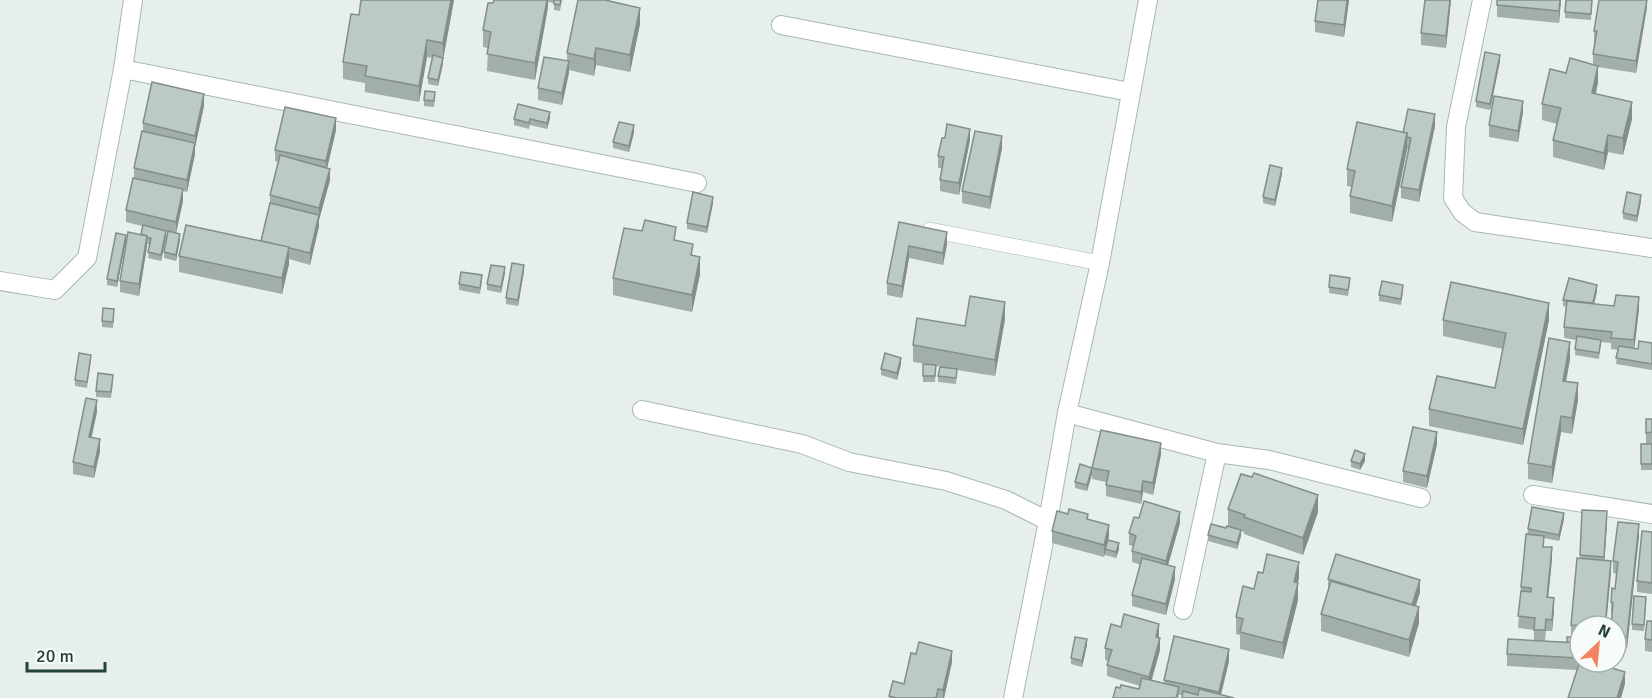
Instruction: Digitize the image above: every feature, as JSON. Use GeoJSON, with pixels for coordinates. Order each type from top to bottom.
{"type":"FeatureCollection","features":[{"type":"Feature","properties":{"kind":"street"},"geometry":{"type":"LineString","coordinates":[[0,281],[55,290],[87,258],[123,69],[133,0]]}},
{"type":"Feature","properties":{"kind":"street"},"geometry":{"type":"LineString","coordinates":[[1012,698],[1048,522],[1067,413],[1100,263],[1148,0]]}},
{"type":"Feature","properties":{"kind":"street"},"geometry":{"type":"LineString","coordinates":[[1482,0],[1456,127],[1453,198],[1462,212],[1475,222],[1652,248]]}},
{"type":"Feature","properties":{"kind":"street"},"geometry":{"type":"LineString","coordinates":[[781,25],[1130,92]]}},
{"type":"Feature","properties":{"kind":"street"},"geometry":{"type":"LineString","coordinates":[[123,69],[697,183]]}},
{"type":"Feature","properties":{"kind":"street"},"geometry":{"type":"LineString","coordinates":[[642,410],[802,444],[849,462],[946,481],[1006,500],[1048,522]]}},
{"type":"Feature","properties":{"kind":"street"},"geometry":{"type":"LineString","coordinates":[[1067,413],[1217,453],[1269,460],[1421,498]]}},
{"type":"Feature","properties":{"kind":"street"},"geometry":{"type":"LineString","coordinates":[[1183,610],[1217,453]]}},
{"type":"Feature","properties":{"kind":"street"},"geometry":{"type":"LineString","coordinates":[[1533,495],[1652,514]]}},
{"type":"Feature","properties":{"kind":"lane"},"geometry":{"type":"LineString","coordinates":[[930,230],[1100,263]]}},
{"type":"Feature","properties":{"kind":"building"},"geometry":{"type":"Polygon","coordinates":[[[361,0],[451,0],[443,43],[427,40],[419,86],[365,76],[367,66],[343,62],[351,14],[359,15],[361,0]]]}},
{"type":"Feature","properties":{"kind":"building"},"geometry":{"type":"Polygon","coordinates":[[[494,0],[547,0],[535,63],[487,54],[491,32],[483,30],[488,3],[493,3],[494,0]]]}},
{"type":"Feature","properties":{"kind":"building"},"geometry":{"type":"Polygon","coordinates":[[[554,0],[561,0],[560,5],[554,4],[554,0]]]}},
{"type":"Feature","properties":{"kind":"building"},"geometry":{"type":"Polygon","coordinates":[[[578,0],[605,0],[640,8],[630,55],[596,48],[594,59],[567,53],[578,0]]]}},
{"type":"Feature","properties":{"kind":"building"},"geometry":{"type":"Polygon","coordinates":[[[1318,0],[1347,0],[1344,25],[1315,21],[1318,0]]]}},
{"type":"Feature","properties":{"kind":"building"},"geometry":{"type":"Polygon","coordinates":[[[1425,0],[1450,0],[1446,36],[1421,33],[1425,0]]]}},
{"type":"Feature","properties":{"kind":"building"},"geometry":{"type":"Polygon","coordinates":[[[1497,0],[1560,0],[1559,11],[1497,5],[1497,0]]]}},
{"type":"Feature","properties":{"kind":"building"},"geometry":{"type":"Polygon","coordinates":[[[1566,0],[1592,0],[1591,14],[1565,12],[1566,0]]]}},
{"type":"Feature","properties":{"kind":"building"},"geometry":{"type":"Polygon","coordinates":[[[1599,0],[1647,0],[1636,61],[1593,54],[1599,0]]]}},
{"type":"Feature","properties":{"kind":"building"},"geometry":{"type":"Polygon","coordinates":[[[1485,52],[1500,55],[1490,104],[1476,101],[1485,52]]]}},
{"type":"Feature","properties":{"kind":"building"},"geometry":{"type":"Polygon","coordinates":[[[433,55],[443,58],[438,80],[428,78],[433,55]]]}},
{"type":"Feature","properties":{"kind":"building"},"geometry":{"type":"Polygon","coordinates":[[[544,57],[569,61],[562,93],[538,88],[544,57]]]}},
{"type":"Feature","properties":{"kind":"building"},"geometry":{"type":"Polygon","coordinates":[[[1570,58],[1598,66],[1592,93],[1632,102],[1623,138],[1608,135],[1604,153],[1553,140],[1561,108],[1542,104],[1550,69],[1566,73],[1570,58]]]}},
{"type":"Feature","properties":{"kind":"building"},"geometry":{"type":"Polygon","coordinates":[[[152,82],[204,94],[195,136],[143,123],[152,82]]]}},
{"type":"Feature","properties":{"kind":"building"},"geometry":{"type":"Polygon","coordinates":[[[425,91],[435,92],[434,101],[424,100],[425,91]]]}},
{"type":"Feature","properties":{"kind":"building"},"geometry":{"type":"Polygon","coordinates":[[[1494,96],[1523,101],[1518,131],[1489,125],[1494,96]]]}},
{"type":"Feature","properties":{"kind":"building"},"geometry":{"type":"Polygon","coordinates":[[[518,104],[550,112],[547,123],[530,119],[529,123],[514,119],[518,104]]]}},
{"type":"Feature","properties":{"kind":"building"},"geometry":{"type":"Polygon","coordinates":[[[285,107],[336,118],[326,161],[275,150],[285,107]]]}},
{"type":"Feature","properties":{"kind":"building"},"geometry":{"type":"Polygon","coordinates":[[[1408,109],[1435,114],[1419,190],[1401,187],[1411,138],[1407,137],[1407,133],[1403,133],[1408,109]]]}},
{"type":"Feature","properties":{"kind":"building"},"geometry":{"type":"Polygon","coordinates":[[[619,122],[634,125],[629,146],[613,142],[619,122]]]}},
{"type":"Feature","properties":{"kind":"building"},"geometry":{"type":"Polygon","coordinates":[[[1357,122],[1407,133],[1392,206],[1350,196],[1355,171],[1347,169],[1357,122]]]}},
{"type":"Feature","properties":{"kind":"building"},"geometry":{"type":"Polygon","coordinates":[[[947,124],[970,129],[959,183],[940,180],[944,157],[938,156],[942,138],[945,138],[947,124]]]}},
{"type":"Feature","properties":{"kind":"building"},"geometry":{"type":"Polygon","coordinates":[[[142,131],[195,143],[187,180],[134,168],[142,131]]]}},
{"type":"Feature","properties":{"kind":"building"},"geometry":{"type":"Polygon","coordinates":[[[975,131],[1002,136],[990,197],[962,191],[975,131]]]}},
{"type":"Feature","properties":{"kind":"building"},"geometry":{"type":"Polygon","coordinates":[[[280,155],[330,169],[319,208],[270,195],[280,155]]]}},
{"type":"Feature","properties":{"kind":"building"},"geometry":{"type":"Polygon","coordinates":[[[1270,165],[1282,168],[1275,200],[1263,197],[1270,165]]]}},
{"type":"Feature","properties":{"kind":"building"},"geometry":{"type":"Polygon","coordinates":[[[133,178],[183,189],[176,222],[126,210],[133,178]]]}},
{"type":"Feature","properties":{"kind":"building"},"geometry":{"type":"Polygon","coordinates":[[[693,192],[713,197],[707,227],[687,223],[693,192]]]}},
{"type":"Feature","properties":{"kind":"building"},"geometry":{"type":"Polygon","coordinates":[[[1627,192],[1641,195],[1637,216],[1623,213],[1627,192]]]}},
{"type":"Feature","properties":{"kind":"building"},"geometry":{"type":"Polygon","coordinates":[[[270,203],[319,215],[310,253],[261,241],[270,203]]]}},
{"type":"Feature","properties":{"kind":"building"},"geometry":{"type":"Polygon","coordinates":[[[645,220],[676,227],[674,240],[693,244],[691,255],[700,257],[692,295],[613,278],[624,228],[642,231],[645,220]]]}},
{"type":"Feature","properties":{"kind":"building"},"geometry":{"type":"Polygon","coordinates":[[[899,222],[947,232],[943,253],[909,246],[902,286],[887,283],[899,222]]]}},
{"type":"Feature","properties":{"kind":"building"},"geometry":{"type":"Polygon","coordinates":[[[143,225],[166,231],[161,255],[148,252],[151,238],[141,234],[143,225]]]}},
{"type":"Feature","properties":{"kind":"building"},"geometry":{"type":"Polygon","coordinates":[[[186,225],[289,247],[282,278],[179,256],[186,225]]]}},
{"type":"Feature","properties":{"kind":"building"},"geometry":{"type":"Polygon","coordinates":[[[168,231],[180,234],[176,255],[164,252],[168,231]]]}},
{"type":"Feature","properties":{"kind":"building"},"geometry":{"type":"Polygon","coordinates":[[[128,232],[147,236],[139,284],[120,281],[128,232]]]}},
{"type":"Feature","properties":{"kind":"building"},"geometry":{"type":"Polygon","coordinates":[[[116,233],[126,235],[117,281],[107,279],[116,233]]]}},
{"type":"Feature","properties":{"kind":"building"},"geometry":{"type":"Polygon","coordinates":[[[512,263],[524,265],[518,300],[506,298],[512,263]]]}},
{"type":"Feature","properties":{"kind":"building"},"geometry":{"type":"Polygon","coordinates":[[[491,265],[505,267],[501,287],[487,284],[491,265]]]}},
{"type":"Feature","properties":{"kind":"building"},"geometry":{"type":"Polygon","coordinates":[[[461,272],[482,275],[480,288],[459,284],[461,272]]]}},
{"type":"Feature","properties":{"kind":"building"},"geometry":{"type":"Polygon","coordinates":[[[1330,275],[1350,278],[1348,290],[1329,287],[1330,275]]]}},
{"type":"Feature","properties":{"kind":"building"},"geometry":{"type":"Polygon","coordinates":[[[1569,278],[1597,285],[1593,303],[1563,300],[1569,278]]]}},
{"type":"Feature","properties":{"kind":"building"},"geometry":{"type":"Polygon","coordinates":[[[1382,281],[1403,285],[1401,299],[1379,295],[1382,281]]]}},
{"type":"Feature","properties":{"kind":"building"},"geometry":{"type":"Polygon","coordinates":[[[1451,282],[1549,303],[1523,429],[1429,409],[1437,376],[1495,388],[1506,333],[1443,320],[1451,282]]]}},
{"type":"Feature","properties":{"kind":"building"},"geometry":{"type":"Polygon","coordinates":[[[1616,295],[1639,297],[1634,340],[1611,338],[1612,332],[1564,327],[1567,301],[1614,306],[1616,295]]]}},
{"type":"Feature","properties":{"kind":"building"},"geometry":{"type":"Polygon","coordinates":[[[970,296],[1005,302],[995,360],[913,345],[917,318],[965,326],[970,296]]]}},
{"type":"Feature","properties":{"kind":"building"},"geometry":{"type":"Polygon","coordinates":[[[103,308],[114,309],[113,322],[102,321],[103,308]]]}},
{"type":"Feature","properties":{"kind":"building"},"geometry":{"type":"Polygon","coordinates":[[[1577,336],[1601,340],[1599,353],[1575,349],[1577,336]]]}},
{"type":"Feature","properties":{"kind":"building"},"geometry":{"type":"Polygon","coordinates":[[[1549,338],[1570,342],[1563,381],[1578,383],[1572,418],[1561,416],[1552,467],[1528,463],[1549,338]]]}},
{"type":"Feature","properties":{"kind":"building"},"geometry":{"type":"Polygon","coordinates":[[[1639,341],[1652,343],[1652,364],[1616,358],[1619,346],[1638,349],[1639,341]]]}},
{"type":"Feature","properties":{"kind":"building"},"geometry":{"type":"Polygon","coordinates":[[[79,353],[91,355],[87,382],[75,380],[79,353]]]}},
{"type":"Feature","properties":{"kind":"building"},"geometry":{"type":"Polygon","coordinates":[[[885,353],[901,358],[897,373],[881,369],[885,353]]]}},
{"type":"Feature","properties":{"kind":"building"},"geometry":{"type":"Polygon","coordinates":[[[923,364],[936,365],[935,376],[923,376],[923,364]]]}},
{"type":"Feature","properties":{"kind":"building"},"geometry":{"type":"Polygon","coordinates":[[[940,367],[957,369],[956,378],[938,376],[940,367]]]}},
{"type":"Feature","properties":{"kind":"building"},"geometry":{"type":"Polygon","coordinates":[[[98,373],[113,375],[111,392],[96,391],[98,373]]]}},
{"type":"Feature","properties":{"kind":"building"},"geometry":{"type":"Polygon","coordinates":[[[86,398],[97,400],[89,437],[100,439],[94,467],[73,462],[86,398]]]}},
{"type":"Feature","properties":{"kind":"building"},"geometry":{"type":"Polygon","coordinates":[[[1646,419],[1652,419],[1652,432],[1646,433],[1646,419]]]}},
{"type":"Feature","properties":{"kind":"building"},"geometry":{"type":"Polygon","coordinates":[[[1413,427],[1437,432],[1427,476],[1403,471],[1413,427]]]}},
{"type":"Feature","properties":{"kind":"building"},"geometry":{"type":"Polygon","coordinates":[[[1101,430],[1161,443],[1153,483],[1143,481],[1141,492],[1106,485],[1109,471],[1092,468],[1101,430]]]}},
{"type":"Feature","properties":{"kind":"building"},"geometry":{"type":"Polygon","coordinates":[[[1641,444],[1652,444],[1652,464],[1641,464],[1641,444]]]}},
{"type":"Feature","properties":{"kind":"building"},"geometry":{"type":"Polygon","coordinates":[[[1355,450],[1365,454],[1360,464],[1351,461],[1355,450]]]}},
{"type":"Feature","properties":{"kind":"building"},"geometry":{"type":"Polygon","coordinates":[[[1080,464],[1092,468],[1087,485],[1075,482],[1080,464]]]}},
{"type":"Feature","properties":{"kind":"building"},"geometry":{"type":"Polygon","coordinates":[[[1254,473],[1318,495],[1303,538],[1228,509],[1241,474],[1252,477],[1254,473]]]}},
{"type":"Feature","properties":{"kind":"building"},"geometry":{"type":"Polygon","coordinates":[[[1144,501],[1180,512],[1166,561],[1132,551],[1136,536],[1129,533],[1134,517],[1139,518],[1144,501]]]}},
{"type":"Feature","properties":{"kind":"building"},"geometry":{"type":"Polygon","coordinates":[[[1532,507],[1564,513],[1559,535],[1528,529],[1532,507]]]}},
{"type":"Feature","properties":{"kind":"building"},"geometry":{"type":"Polygon","coordinates":[[[1069,509],[1088,514],[1087,519],[1109,525],[1104,545],[1052,531],[1057,511],[1068,514],[1069,509]]]}},
{"type":"Feature","properties":{"kind":"building"},"geometry":{"type":"Polygon","coordinates":[[[1582,510],[1607,511],[1604,557],[1580,555],[1582,510]]]}},
{"type":"Feature","properties":{"kind":"building"},"geometry":{"type":"Polygon","coordinates":[[[1618,522],[1639,524],[1628,628],[1628,614],[1612,614],[1612,588],[1615,589],[1618,562],[1613,561],[1618,522]]]}},
{"type":"Feature","properties":{"kind":"building"},"geometry":{"type":"Polygon","coordinates":[[[1211,524],[1241,530],[1237,543],[1208,535],[1211,524]]]}},
{"type":"Feature","properties":{"kind":"building"},"geometry":{"type":"Polygon","coordinates":[[[1642,531],[1652,532],[1652,583],[1637,581],[1642,531]]]}},
{"type":"Feature","properties":{"kind":"building"},"geometry":{"type":"Polygon","coordinates":[[[1526,534],[1544,536],[1543,547],[1552,547],[1547,597],[1554,598],[1552,620],[1546,619],[1545,630],[1534,630],[1535,618],[1518,616],[1521,591],[1531,592],[1531,588],[1521,587],[1526,534]]]}},
{"type":"Feature","properties":{"kind":"building"},"geometry":{"type":"Polygon","coordinates":[[[1108,540],[1119,543],[1116,552],[1105,549],[1108,540]]]}},
{"type":"Feature","properties":{"kind":"building"},"geometry":{"type":"Polygon","coordinates":[[[1267,554],[1299,562],[1294,582],[1298,583],[1283,643],[1240,632],[1243,619],[1236,617],[1243,586],[1254,589],[1258,572],[1263,573],[1267,554]]]}},
{"type":"Feature","properties":{"kind":"building"},"geometry":{"type":"Polygon","coordinates":[[[1336,554],[1420,580],[1412,605],[1328,579],[1336,554]]]}},
{"type":"Feature","properties":{"kind":"building"},"geometry":{"type":"Polygon","coordinates":[[[1142,558],[1175,567],[1166,604],[1132,595],[1142,558]]]}},
{"type":"Feature","properties":{"kind":"building"},"geometry":{"type":"Polygon","coordinates":[[[1577,558],[1611,561],[1606,614],[1572,614],[1577,558]]]}},
{"type":"Feature","properties":{"kind":"building"},"geometry":{"type":"Polygon","coordinates":[[[1331,581],[1419,607],[1409,640],[1321,614],[1331,581]]]}},
{"type":"Feature","properties":{"kind":"building"},"geometry":{"type":"Polygon","coordinates":[[[1634,596],[1646,597],[1644,625],[1632,624],[1634,596]]]}},
{"type":"Feature","properties":{"kind":"building"},"geometry":{"type":"Polygon","coordinates":[[[1124,614],[1159,624],[1156,637],[1160,638],[1149,677],[1107,665],[1112,650],[1105,648],[1111,624],[1121,627],[1124,614]]]}},
{"type":"Feature","properties":{"kind":"building"},"geometry":{"type":"Polygon","coordinates":[[[1647,621],[1652,621],[1652,640],[1645,639],[1647,621]]]}},
{"type":"Feature","properties":{"kind":"building"},"geometry":{"type":"Polygon","coordinates":[[[1174,636],[1229,649],[1219,692],[1164,680],[1174,636]]]}},
{"type":"Feature","properties":{"kind":"building"},"geometry":{"type":"Polygon","coordinates":[[[1075,637],[1087,639],[1082,661],[1071,658],[1075,637]]]}},
{"type":"Feature","properties":{"kind":"building"},"geometry":{"type":"Polygon","coordinates":[[[1508,639],[1568,642],[1568,657],[1507,654],[1508,639]]]}},
{"type":"Feature","properties":{"kind":"building"},"geometry":{"type":"Polygon","coordinates":[[[919,642],[952,651],[943,690],[938,689],[936,698],[889,696],[893,681],[904,684],[911,653],[916,654],[919,642]]]}},
{"type":"Feature","properties":{"kind":"building"},"geometry":{"type":"Polygon","coordinates":[[[1576,674],[1624,674],[1617,698],[1568,698],[1576,674]]]}},
{"type":"Feature","properties":{"kind":"building"},"geometry":{"type":"Polygon","coordinates":[[[1142,678],[1179,687],[1176,698],[1113,698],[1116,687],[1120,688],[1121,685],[1139,689],[1142,678]]]}},
{"type":"Feature","properties":{"kind":"building"},"geometry":{"type":"Polygon","coordinates":[[[1199,689],[1234,698],[1182,698],[1183,691],[1198,695],[1199,689]]]}}]}
